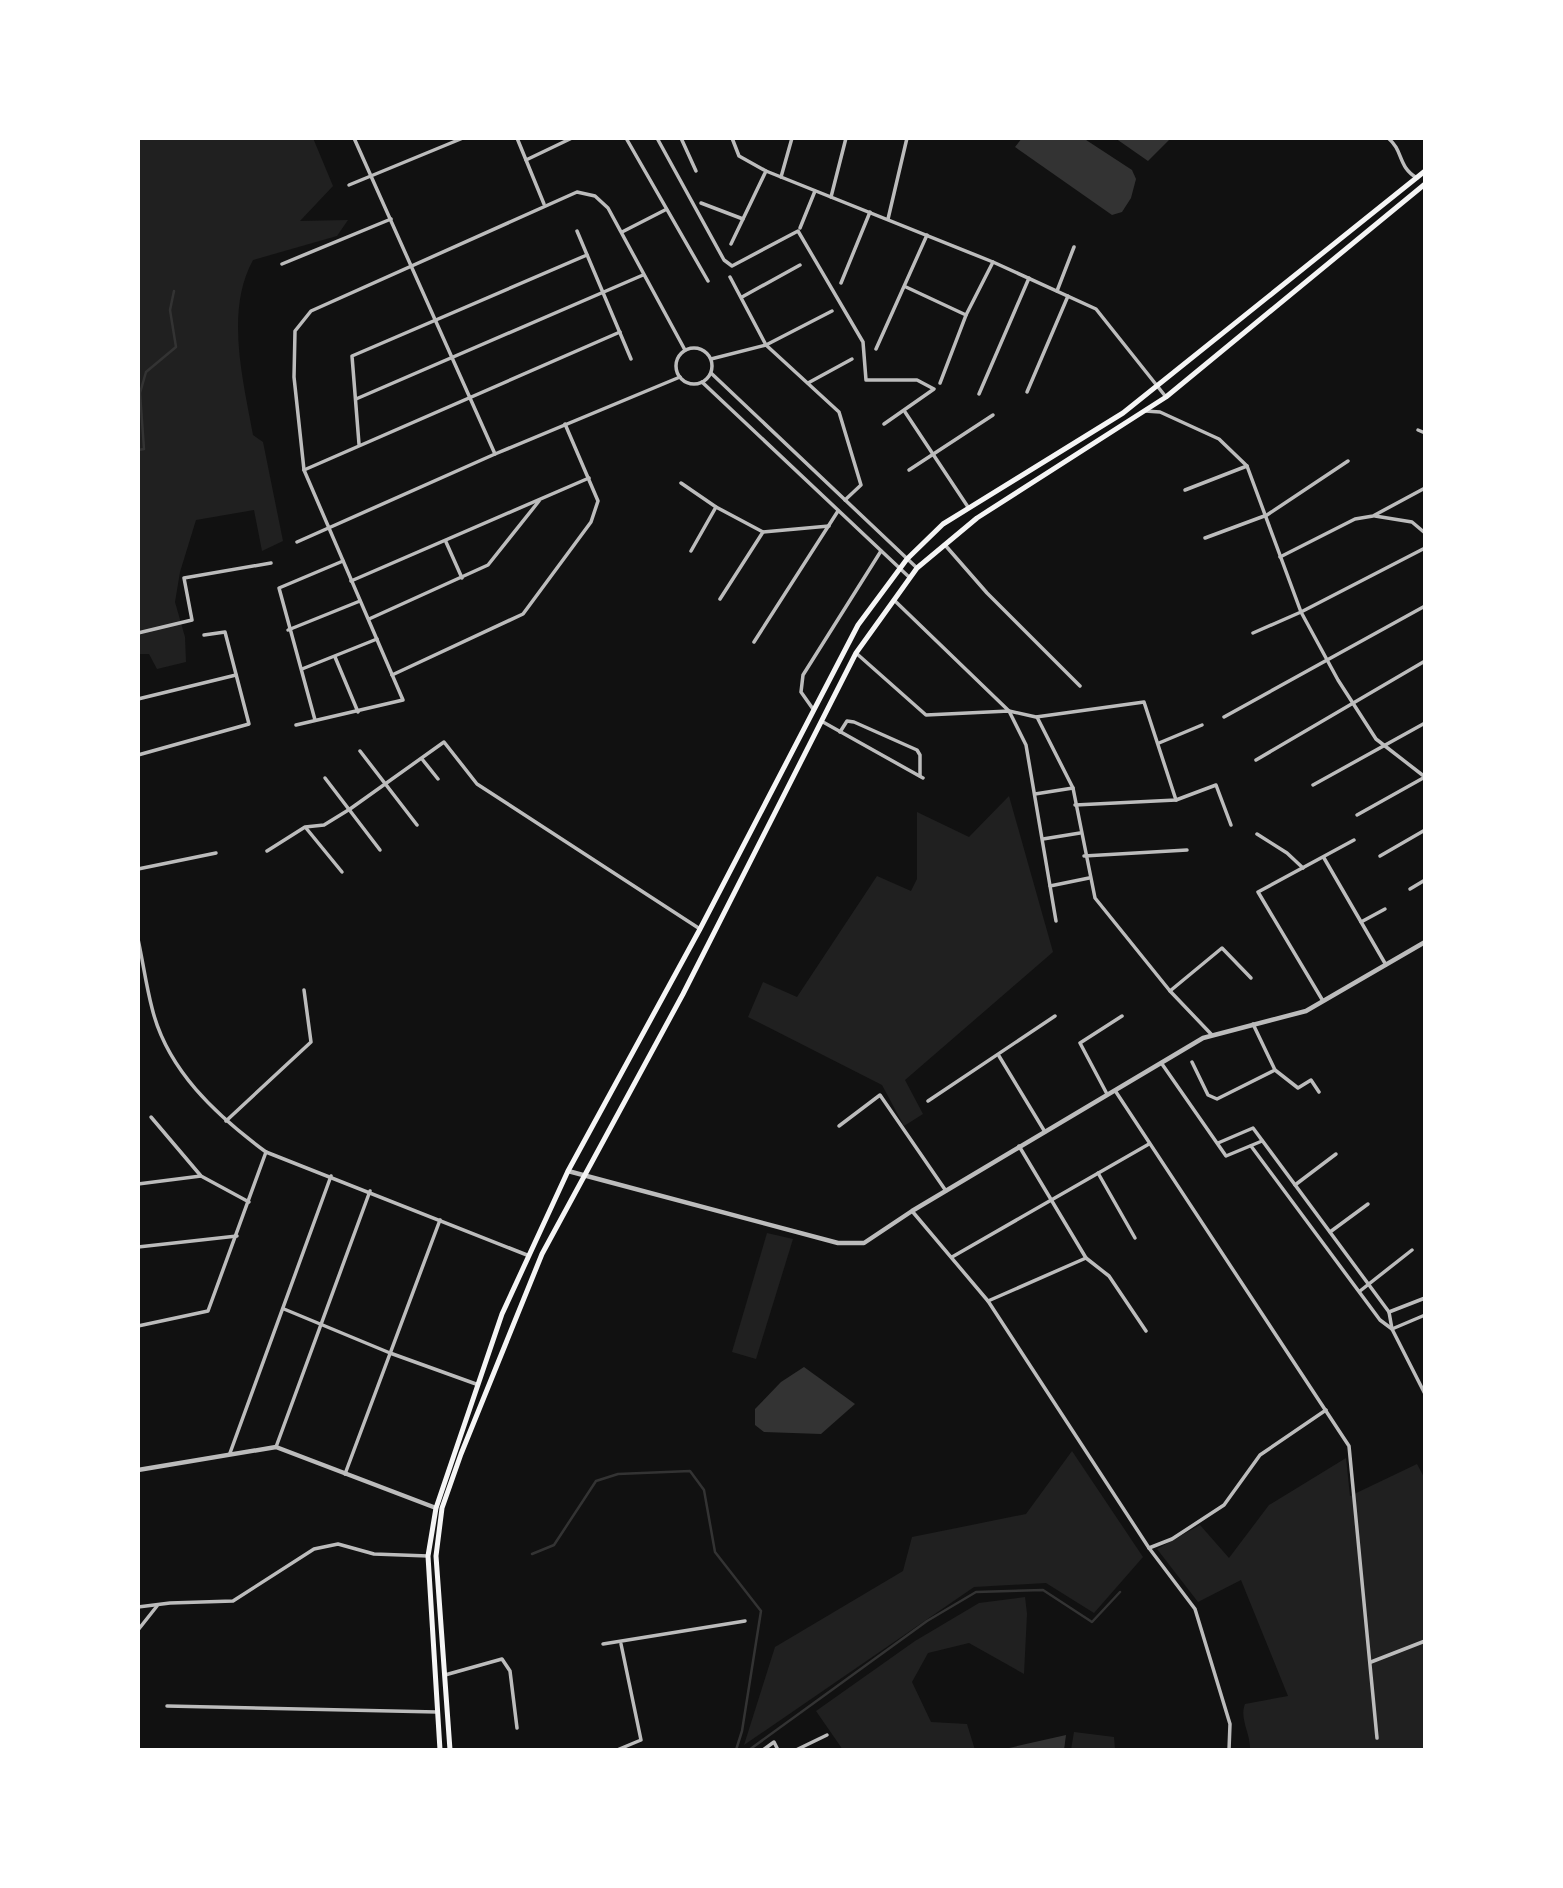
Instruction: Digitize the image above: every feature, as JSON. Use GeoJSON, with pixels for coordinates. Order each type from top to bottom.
{"type":"FeatureCollection","features":[{"type":"Feature","properties":{"kind":"main road"},"geometry":{"type":"LineString","coordinates":[[440,1750],[428,1556],[436,1508],[476,1384],[527,1255],[568,1171],[700,929],[858,625],[907,559],[943,524],[1123,413],[1425,171]]}},
{"type":"Feature","properties":{"kind":"main road"},"geometry":{"type":"LineString","coordinates":[[450,1750],[436,1556],[442,1508],[515,1315],[542,1254],[683,994],[856,653],[892,599],[917,568],[977,518],[1166,397],[1425,184]]}},
{"type":"Feature","properties":{"kind":"street"},"geometry":{"type":"LineString","coordinates":[[354,138],[495,454]]}},
{"type":"Feature","properties":{"kind":"street"},"geometry":{"type":"LineString","coordinates":[[349,186],[463,138]]}},
{"type":"Feature","properties":{"kind":"street"},"geometry":{"type":"LineString","coordinates":[[517,138],[544,204]]}},
{"type":"Feature","properties":{"kind":"street"},"geometry":{"type":"LineString","coordinates":[[526,160],[572,138]]}},
{"type":"Feature","properties":{"kind":"street"},"geometry":{"type":"LineString","coordinates":[[626,138],[708,282]]}},
{"type":"Feature","properties":{"kind":"street"},"geometry":{"type":"LineString","coordinates":[[657,138],[724,260],[732,266],[799,231],[863,342],[866,380],[917,380],[934,389],[905,412],[884,424]]}},
{"type":"Feature","properties":{"kind":"street"},"geometry":{"type":"LineString","coordinates":[[681,138],[696,171]]}},
{"type":"Feature","properties":{"kind":"street"},"geometry":{"type":"LineString","coordinates":[[732,138],[739,156],[766,171],[927,234],[1096,309],[1166,397]]}},
{"type":"Feature","properties":{"kind":"street"},"geometry":{"type":"LineString","coordinates":[[781,177],[792,138]]}},
{"type":"Feature","properties":{"kind":"street"},"geometry":{"type":"LineString","coordinates":[[831,198],[846,138]]}},
{"type":"Feature","properties":{"kind":"street"},"geometry":{"type":"LineString","coordinates":[[888,219],[908,138]]}},
{"type":"Feature","properties":{"kind":"street"},"geometry":{"type":"LineString","coordinates":[[1388,138],[1397,147],[1406,171],[1417,178]]}},
{"type":"Feature","properties":{"kind":"street"},"geometry":{"type":"LineString","coordinates":[[731,244],[766,171]]}},
{"type":"Feature","properties":{"kind":"street"},"geometry":{"type":"LineString","coordinates":[[800,228],[815,191]]}},
{"type":"Feature","properties":{"kind":"street"},"geometry":{"type":"LineString","coordinates":[[296,725],[403,700],[304,470],[294,377],[295,331],[311,311],[544,204],[577,192],[595,196],[608,208],[685,350]]}},
{"type":"Feature","properties":{"kind":"street"},"geometry":{"type":"LineString","coordinates":[[701,203],[743,219]]}},
{"type":"Feature","properties":{"kind":"street"},"geometry":{"type":"LineString","coordinates":[[622,232],[665,210]]}},
{"type":"Feature","properties":{"kind":"street"},"geometry":{"type":"LineString","coordinates":[[841,283],[870,212]]}},
{"type":"Feature","properties":{"kind":"street"},"geometry":{"type":"LineString","coordinates":[[282,264],[391,219]]}},
{"type":"Feature","properties":{"kind":"street"},"geometry":{"type":"LineString","coordinates":[[577,231],[631,359]]}},
{"type":"Feature","properties":{"kind":"street"},"geometry":{"type":"LineString","coordinates":[[876,349],[906,287],[927,234]]}},
{"type":"Feature","properties":{"kind":"street"},"geometry":{"type":"LineString","coordinates":[[1057,291],[1074,247]]}},
{"type":"Feature","properties":{"kind":"street"},"geometry":{"type":"LineString","coordinates":[[359,444],[352,356],[587,255]]}},
{"type":"Feature","properties":{"kind":"street"},"geometry":{"type":"LineString","coordinates":[[940,383],[966,315],[993,262]]}},
{"type":"Feature","properties":{"kind":"street"},"geometry":{"type":"LineString","coordinates":[[742,297],[800,265]]}},
{"type":"Feature","properties":{"kind":"street"},"geometry":{"type":"LineString","coordinates":[[356,399],[604,295],[643,275]]}},
{"type":"Feature","properties":{"kind":"street"},"geometry":{"type":"LineString","coordinates":[[730,278],[766,345],[839,412],[861,485],[845,500]]}},
{"type":"Feature","properties":{"kind":"street"},"geometry":{"type":"LineString","coordinates":[[979,394],[1029,278]]}},
{"type":"Feature","properties":{"kind":"street"},"geometry":{"type":"LineString","coordinates":[[906,287],[966,315]]}},
{"type":"Feature","properties":{"kind":"street"},"geometry":{"type":"LineString","coordinates":[[1027,393],[1068,296]]}},
{"type":"Feature","properties":{"kind":"street"},"geometry":{"type":"LineString","coordinates":[[711,359],[766,345],[832,312]]}},
{"type":"Feature","properties":{"kind":"street"},"geometry":{"type":"LineString","coordinates":[[304,470],[470,395],[620,332]]}},
{"type":"Feature","properties":{"kind":"street"},"geometry":{"type":"LineString","coordinates":[[685,350],[703,350],[711,359],[710,373],[702,382],[687,383],[680,377],[676,366],[685,350]]}},
{"type":"Feature","properties":{"kind":"street"},"geometry":{"type":"LineString","coordinates":[[808,383],[852,359]]}},
{"type":"Feature","properties":{"kind":"street"},"geometry":{"type":"LineString","coordinates":[[710,373],[917,568]]}},
{"type":"Feature","properties":{"kind":"street"},"geometry":{"type":"LineString","coordinates":[[297,542],[495,454],[680,377]]}},
{"type":"Feature","properties":{"kind":"street"},"geometry":{"type":"LineString","coordinates":[[702,382],[909,577]]}},
{"type":"Feature","properties":{"kind":"street"},"geometry":{"type":"LineString","coordinates":[[1145,411],[1160,412],[1219,439],[1247,466],[1301,612],[1338,680],[1354,700],[1376,739],[1425,777],[1357,815]]}},
{"type":"Feature","properties":{"kind":"street"},"geometry":{"type":"LineString","coordinates":[[905,412],[968,507]]}},
{"type":"Feature","properties":{"kind":"street"},"geometry":{"type":"LineString","coordinates":[[909,470],[992,415]]}},
{"type":"Feature","properties":{"kind":"street"},"geometry":{"type":"LineString","coordinates":[[392,675],[523,614],[592,522],[598,501],[565,424]]}},
{"type":"Feature","properties":{"kind":"street"},"geometry":{"type":"LineString","coordinates":[[1418,430],[1425,433]]}},
{"type":"Feature","properties":{"kind":"street"},"geometry":{"type":"LineString","coordinates":[[1205,538],[1267,515],[1348,461]]}},
{"type":"Feature","properties":{"kind":"street"},"geometry":{"type":"LineString","coordinates":[[1185,490],[1247,466]]}},
{"type":"Feature","properties":{"kind":"street"},"geometry":{"type":"LineString","coordinates":[[352,581],[589,478]]}},
{"type":"Feature","properties":{"kind":"street"},"geometry":{"type":"LineString","coordinates":[[681,483],[716,507],[763,532],[829,526]]}},
{"type":"Feature","properties":{"kind":"street"},"geometry":{"type":"LineString","coordinates":[[1373,516],[1425,488]]}},
{"type":"Feature","properties":{"kind":"street"},"geometry":{"type":"LineString","coordinates":[[368,620],[488,565],[540,499]]}},
{"type":"Feature","properties":{"kind":"street"},"geometry":{"type":"LineString","coordinates":[[691,551],[716,507]]}},
{"type":"Feature","properties":{"kind":"street"},"geometry":{"type":"LineString","coordinates":[[754,642],[838,511]]}},
{"type":"Feature","properties":{"kind":"street"},"geometry":{"type":"LineString","coordinates":[[1280,557],[1355,519],[1373,516],[1412,522],[1425,533]]}},
{"type":"Feature","properties":{"kind":"street"},"geometry":{"type":"LineString","coordinates":[[720,599],[763,532]]}},
{"type":"Feature","properties":{"kind":"street"},"geometry":{"type":"LineString","coordinates":[[446,541],[462,579]]}},
{"type":"Feature","properties":{"kind":"street"},"geometry":{"type":"LineString","coordinates":[[945,545],[986,593],[1080,686]]}},
{"type":"Feature","properties":{"kind":"street"},"geometry":{"type":"LineString","coordinates":[[1253,633],[1301,612],[1425,548]]}},
{"type":"Feature","properties":{"kind":"street"},"geometry":{"type":"LineString","coordinates":[[813,709],[801,692],[803,675],[881,551]]}},
{"type":"Feature","properties":{"kind":"street"},"geometry":{"type":"LineString","coordinates":[[315,720],[302,669],[288,630],[279,588],[343,561]]}},
{"type":"Feature","properties":{"kind":"street"},"geometry":{"type":"LineString","coordinates":[[138,633],[192,620],[184,578],[271,563]]}},
{"type":"Feature","properties":{"kind":"street"},"geometry":{"type":"LineString","coordinates":[[892,599],[1009,711],[1026,745],[1056,921]]}},
{"type":"Feature","properties":{"kind":"street"},"geometry":{"type":"LineString","coordinates":[[288,630],[360,601]]}},
{"type":"Feature","properties":{"kind":"street"},"geometry":{"type":"LineString","coordinates":[[1224,717],[1425,606]]}},
{"type":"Feature","properties":{"kind":"street"},"geometry":{"type":"LineString","coordinates":[[138,755],[249,724],[225,632],[204,635]]}},
{"type":"Feature","properties":{"kind":"street"},"geometry":{"type":"LineString","coordinates":[[302,669],[377,639]]}},
{"type":"Feature","properties":{"kind":"street"},"geometry":{"type":"LineString","coordinates":[[856,653],[926,715],[1009,711],[1037,717],[1144,702],[1176,800]]}},
{"type":"Feature","properties":{"kind":"street"},"geometry":{"type":"LineString","coordinates":[[334,657],[358,712]]}},
{"type":"Feature","properties":{"kind":"street"},"geometry":{"type":"LineString","coordinates":[[1256,760],[1354,700],[1425,661]]}},
{"type":"Feature","properties":{"kind":"street"},"geometry":{"type":"LineString","coordinates":[[138,699],[236,675]]}},
{"type":"Feature","properties":{"kind":"street"},"geometry":{"type":"LineString","coordinates":[[1037,717],[1073,788],[1088,877],[1095,898],[1170,991],[1212,1035]]}},
{"type":"Feature","properties":{"kind":"street"},"geometry":{"type":"LineString","coordinates":[[823,722],[840,732],[921,777],[920,755],[917,750],[847,720],[840,732]]}},
{"type":"Feature","properties":{"kind":"street"},"geometry":{"type":"LineString","coordinates":[[1313,785],[1425,723]]}},
{"type":"Feature","properties":{"kind":"street"},"geometry":{"type":"LineString","coordinates":[[1159,743],[1202,725]]}},
{"type":"Feature","properties":{"kind":"street"},"geometry":{"type":"LineString","coordinates":[[267,851],[305,827],[324,825],[350,809],[444,742],[477,784],[700,929]]}},
{"type":"Feature","properties":{"kind":"street"},"geometry":{"type":"LineString","coordinates":[[360,751],[417,825]]}},
{"type":"Feature","properties":{"kind":"street"},"geometry":{"type":"LineString","coordinates":[[422,759],[438,779]]}},
{"type":"Feature","properties":{"kind":"street"},"geometry":{"type":"LineString","coordinates":[[325,778],[380,850]]}},
{"type":"Feature","properties":{"kind":"street"},"geometry":{"type":"LineString","coordinates":[[1075,805],[1176,800],[1216,785],[1231,825]]}},
{"type":"Feature","properties":{"kind":"street"},"geometry":{"type":"LineString","coordinates":[[1035,794],[1073,788]]}},
{"type":"Feature","properties":{"kind":"street"},"geometry":{"type":"LineString","coordinates":[[305,827],[341,873]]}},
{"type":"Feature","properties":{"kind":"street"},"geometry":{"type":"LineString","coordinates":[[1380,856],[1425,830]]}},
{"type":"Feature","properties":{"kind":"street"},"geometry":{"type":"LineString","coordinates":[[1043,839],[1080,834]]}},
{"type":"Feature","properties":{"kind":"street"},"geometry":{"type":"LineString","coordinates":[[1257,834],[1303,867]]}},
{"type":"Feature","properties":{"kind":"street"},"geometry":{"type":"LineString","coordinates":[[1324,1002],[1258,892],[1354,841]]}},
{"type":"Feature","properties":{"kind":"street"},"geometry":{"type":"LineString","coordinates":[[1084,856],[1187,850]]}},
{"type":"Feature","properties":{"kind":"street"},"geometry":{"type":"LineString","coordinates":[[138,869],[216,853]]}},
{"type":"Feature","properties":{"kind":"street"},"geometry":{"type":"LineString","coordinates":[[1324,858],[1386,965]]}},
{"type":"Feature","properties":{"kind":"street"},"geometry":{"type":"LineString","coordinates":[[1050,886],[1088,877]]}},
{"type":"Feature","properties":{"kind":"street"},"geometry":{"type":"LineString","coordinates":[[1410,889],[1425,880]]}},
{"type":"Feature","properties":{"kind":"street"},"geometry":{"type":"LineString","coordinates":[[1361,922],[1385,909]]}},
{"type":"Feature","properties":{"kind":"street"},"geometry":{"type":"LineString","coordinates":[[138,939],[152,1010],[171,1055],[203,1100],[226,1121],[266,1152],[527,1255]]}},
{"type":"Feature","properties":{"kind":"street"},"geometry":{"type":"LineString","coordinates":[[568,1171],[838,1243],[864,1243],[1019,1146],[1212,1035],[1306,1011],[1425,942]]}},
{"type":"Feature","properties":{"kind":"street"},"geometry":{"type":"LineString","coordinates":[[1170,991],[1222,948],[1227,949],[1251,978]]}},
{"type":"Feature","properties":{"kind":"street"},"geometry":{"type":"LineString","coordinates":[[226,1121],[311,1042],[304,990]]}},
{"type":"Feature","properties":{"kind":"street"},"geometry":{"type":"LineString","coordinates":[[928,1101],[1055,1016]]}},
{"type":"Feature","properties":{"kind":"street"},"geometry":{"type":"LineString","coordinates":[[1108,1096],[1080,1043],[1122,1016]]}},
{"type":"Feature","properties":{"kind":"street"},"geometry":{"type":"LineString","coordinates":[[1254,1024],[1275,1070],[1298,1088],[1311,1080],[1319,1092]]}},
{"type":"Feature","properties":{"kind":"street"},"geometry":{"type":"LineString","coordinates":[[999,1056],[1045,1132]]}},
{"type":"Feature","properties":{"kind":"street"},"geometry":{"type":"LineString","coordinates":[[1192,1062],[1208,1096],[1217,1099],[1275,1070]]}},
{"type":"Feature","properties":{"kind":"street"},"geometry":{"type":"LineString","coordinates":[[1162,1063],[1226,1156],[1263,1141]]}},
{"type":"Feature","properties":{"kind":"street"},"geometry":{"type":"LineString","coordinates":[[1116,1092],[1349,1446],[1377,1738]]}},
{"type":"Feature","properties":{"kind":"street"},"geometry":{"type":"LineString","coordinates":[[839,1126],[880,1096],[946,1191]]}},
{"type":"Feature","properties":{"kind":"street"},"geometry":{"type":"LineString","coordinates":[[151,1117],[201,1176],[249,1202]]}},
{"type":"Feature","properties":{"kind":"street"},"geometry":{"type":"LineString","coordinates":[[1217,1143],[1253,1128],[1389,1312],[1391,1329],[1425,1394]]}},
{"type":"Feature","properties":{"kind":"street"},"geometry":{"type":"LineString","coordinates":[[952,1257],[1149,1144]]}},
{"type":"Feature","properties":{"kind":"street"},"geometry":{"type":"LineString","coordinates":[[1019,1146],[1086,1258],[1109,1276],[1146,1331]]}},
{"type":"Feature","properties":{"kind":"street"},"geometry":{"type":"LineString","coordinates":[[1251,1146],[1380,1320],[1391,1329]]}},
{"type":"Feature","properties":{"kind":"street"},"geometry":{"type":"LineString","coordinates":[[138,1326],[208,1311],[238,1236],[266,1152]]}},
{"type":"Feature","properties":{"kind":"street"},"geometry":{"type":"LineString","coordinates":[[1295,1185],[1336,1154]]}},
{"type":"Feature","properties":{"kind":"street"},"geometry":{"type":"LineString","coordinates":[[1098,1173],[1135,1238]]}},
{"type":"Feature","properties":{"kind":"street"},"geometry":{"type":"LineString","coordinates":[[138,1184],[201,1176]]}},
{"type":"Feature","properties":{"kind":"street"},"geometry":{"type":"LineString","coordinates":[[230,1453],[331,1176]]}},
{"type":"Feature","properties":{"kind":"street"},"geometry":{"type":"LineString","coordinates":[[276,1447],[323,1326],[370,1191]]}},
{"type":"Feature","properties":{"kind":"street"},"geometry":{"type":"LineString","coordinates":[[1330,1232],[1368,1204]]}},
{"type":"Feature","properties":{"kind":"street"},"geometry":{"type":"LineString","coordinates":[[912,1211],[988,1301],[1149,1548],[1195,1609],[1230,1724],[1229,1750]]}},
{"type":"Feature","properties":{"kind":"street"},"geometry":{"type":"LineString","coordinates":[[345,1475],[440,1220]]}},
{"type":"Feature","properties":{"kind":"street"},"geometry":{"type":"LineString","coordinates":[[138,1247],[238,1236]]}},
{"type":"Feature","properties":{"kind":"street"},"geometry":{"type":"LineString","coordinates":[[1360,1291],[1412,1250]]}},
{"type":"Feature","properties":{"kind":"street"},"geometry":{"type":"LineString","coordinates":[[988,1301],[1086,1258]]}},
{"type":"Feature","properties":{"kind":"street"},"geometry":{"type":"LineString","coordinates":[[1389,1312],[1425,1298]]}},
{"type":"Feature","properties":{"kind":"street"},"geometry":{"type":"LineString","coordinates":[[284,1310],[476,1384]]}},
{"type":"Feature","properties":{"kind":"street"},"geometry":{"type":"LineString","coordinates":[[1391,1329],[1425,1315]]}},
{"type":"Feature","properties":{"kind":"street"},"geometry":{"type":"LineString","coordinates":[[1149,1548],[1172,1539],[1224,1505],[1260,1455],[1326,1410]]}},
{"type":"Feature","properties":{"kind":"street"},"geometry":{"type":"LineString","coordinates":[[138,1470],[276,1447],[436,1508]]}},
{"type":"Feature","properties":{"kind":"street"},"geometry":{"type":"LineString","coordinates":[[138,1607],[233,1601],[314,1549],[338,1544],[374,1554],[428,1556]]}},
{"type":"Feature","properties":{"kind":"street"},"geometry":{"type":"LineString","coordinates":[[138,1630],[159,1604]]}},
{"type":"Feature","properties":{"kind":"street"},"geometry":{"type":"LineString","coordinates":[[603,1644],[745,1620]]}},
{"type":"Feature","properties":{"kind":"street"},"geometry":{"type":"LineString","coordinates":[[1371,1663],[1425,1641]]}},
{"type":"Feature","properties":{"kind":"street"},"geometry":{"type":"LineString","coordinates":[[617,1750],[641,1740],[621,1643]]}},
{"type":"Feature","properties":{"kind":"street"},"geometry":{"type":"LineString","coordinates":[[445,1675],[502,1658],[510,1671],[517,1728]]}},
{"type":"Feature","properties":{"kind":"street"},"geometry":{"type":"LineString","coordinates":[[167,1706],[439,1712]]}},
{"type":"Feature","properties":{"kind":"street"},"geometry":{"type":"LineString","coordinates":[[796,1750],[827,1735]]}},
{"type":"Feature","properties":{"kind":"street"},"geometry":{"type":"LineString","coordinates":[[763,1750],[774,1742],[778,1750]]}},
{"type":"Feature","properties":{"kind":"shaded area"},"geometry":{"type":"Polygon","coordinates":[[[138,138],[313,138],[333,186],[300,221],[348,220],[337,236],[253,260],[240,301],[238,323],[241,369],[253,435],[263,442],[283,541],[262,551],[254,510],[196,520],[180,572],[175,602],[185,637],[186,662],[157,669],[149,654],[138,654],[138,138]]]}},
{"type":"Feature","properties":{"kind":"shaded area"},"geometry":{"type":"Polygon","coordinates":[[[1022,138],[1083,138],[1132,170],[1136,179],[1131,198],[1122,212],[1112,215],[1015,147],[1022,138]]]}},
{"type":"Feature","properties":{"kind":"shaded area"},"geometry":{"type":"Polygon","coordinates":[[[1115,138],[1171,138],[1148,161],[1115,138]]]}},
{"type":"Feature","properties":{"kind":"shaded area"},"geometry":{"type":"Polygon","coordinates":[[[1009,796],[1053,952],[905,1080],[923,1114],[904,1126],[882,1085],[748,1017],[763,982],[797,997],[877,876],[911,891],[917,879],[917,812],[969,837],[1009,796]]]}},
{"type":"Feature","properties":{"kind":"shaded area"},"geometry":{"type":"Polygon","coordinates":[[[767,1233],[793,1239],[756,1359],[732,1352],[767,1233]]]}},
{"type":"Feature","properties":{"kind":"shaded area"},"geometry":{"type":"Polygon","coordinates":[[[804,1367],[855,1404],[821,1434],[764,1432],[755,1425],[755,1409],[781,1382],[804,1367]]]}},
{"type":"Feature","properties":{"kind":"shaded area"},"geometry":{"type":"Polygon","coordinates":[[[1072,1451],[1143,1557],[1094,1613],[1046,1583],[974,1587],[744,1745],[775,1647],[903,1571],[912,1537],[1026,1514],[1072,1451]]]}},
{"type":"Feature","properties":{"kind":"shaded area"},"geometry":{"type":"Polygon","coordinates":[[[1346,1458],[1350,1496],[1417,1464],[1425,1479],[1425,1747],[1418,1750],[1250,1750],[1243,1715],[1245,1704],[1288,1696],[1241,1580],[1198,1602],[1157,1549],[1200,1525],[1229,1558],[1269,1505],[1346,1458]]]}},
{"type":"Feature","properties":{"kind":"shaded area"},"geometry":{"type":"Polygon","coordinates":[[[1025,1597],[1027,1614],[1024,1674],[969,1643],[928,1653],[912,1682],[931,1722],[967,1724],[975,1750],[843,1750],[816,1711],[915,1641],[979,1603],[1025,1597]]]}},
{"type":"Feature","properties":{"kind":"shaded area"},"geometry":{"type":"Polygon","coordinates":[[[1074,1732],[1114,1737],[1115,1750],[1071,1750],[1074,1732]]]}},
{"type":"Feature","properties":{"kind":"shaded area"},"geometry":{"type":"Polygon","coordinates":[[[1066,1735],[1064,1750],[1000,1750],[1066,1735]]]}},
{"type":"Feature","properties":{"kind":"waterway"},"geometry":{"type":"LineString","coordinates":[[138,450],[144,449],[140,393],[146,372],[176,347],[170,310],[174,291]]}},
{"type":"Feature","properties":{"kind":"waterway"},"geometry":{"type":"LineString","coordinates":[[532,1554],[554,1545],[596,1481],[618,1474],[690,1471],[704,1490],[715,1552],[761,1611],[742,1731],[736,1750]]}},
{"type":"Feature","properties":{"kind":"waterway"},"geometry":{"type":"LineString","coordinates":[[749,1750],[927,1621],[976,1592],[1043,1590],[1092,1622],[1120,1592]]}}]}
